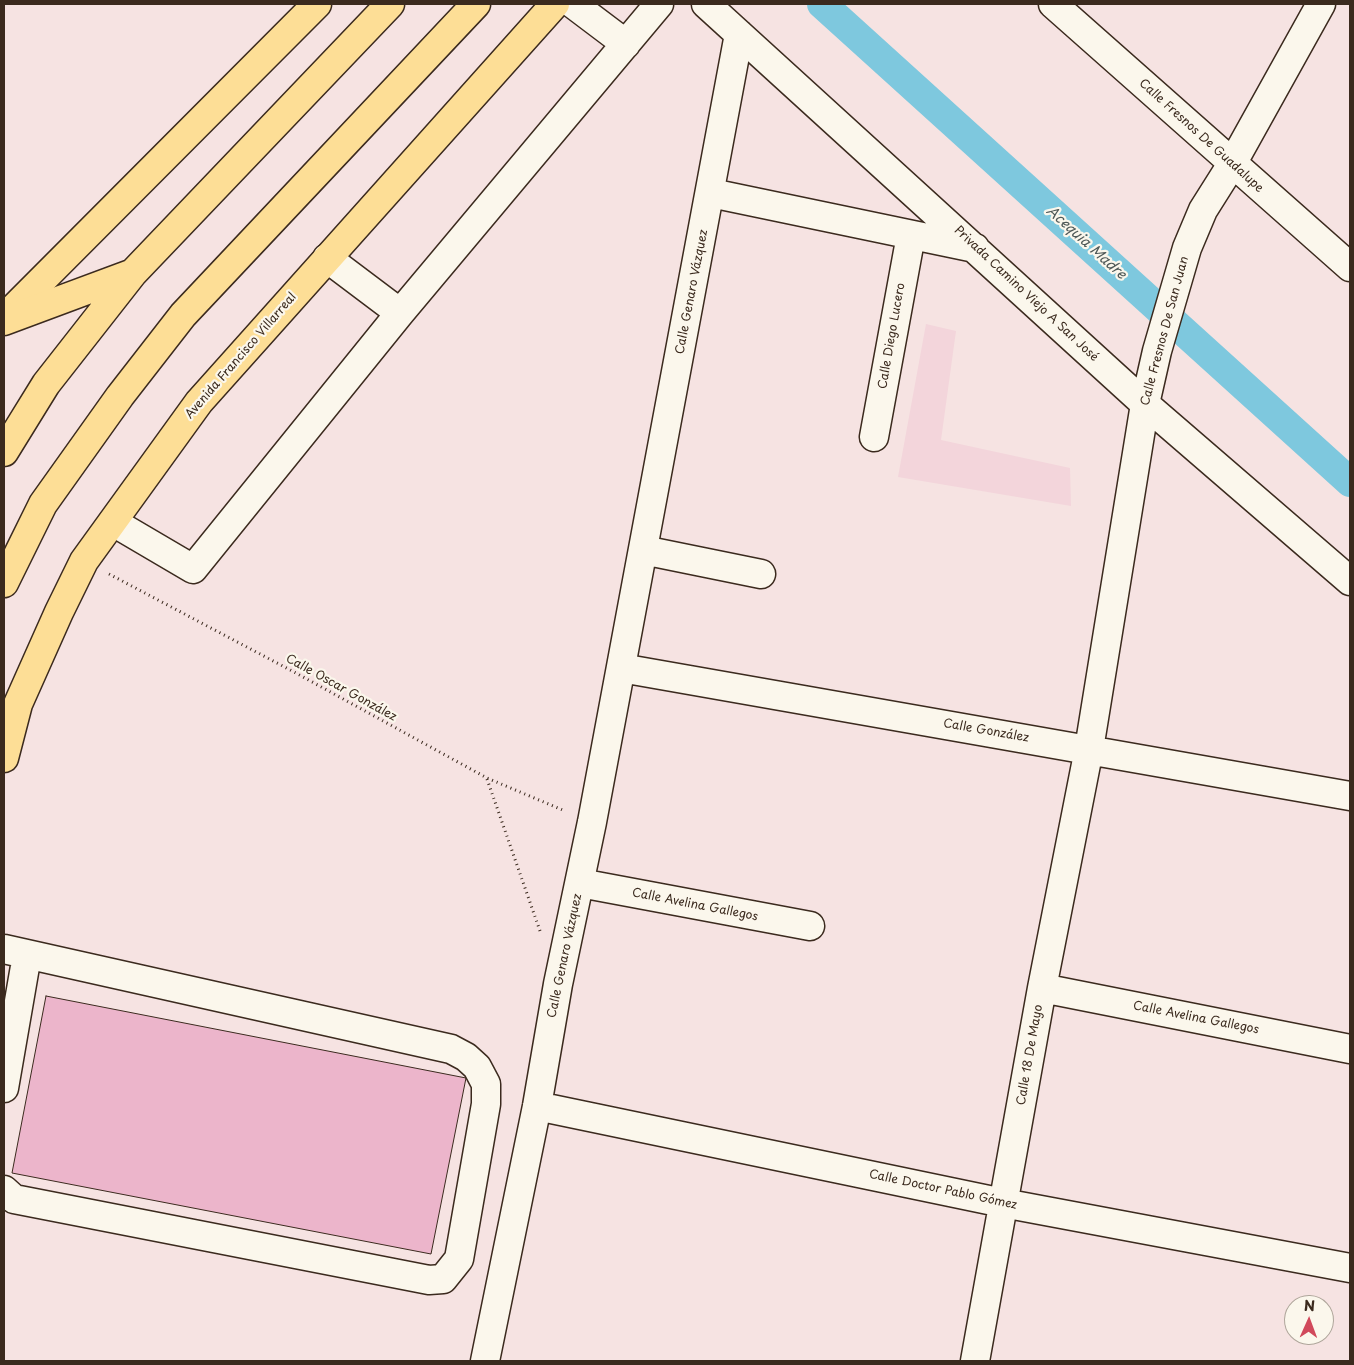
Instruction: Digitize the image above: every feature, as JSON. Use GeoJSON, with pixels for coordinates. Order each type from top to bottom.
{"type":"FeatureCollection","features":[{"type":"Feature","properties":{"kind":"main road"},"geometry":{"type":"LineString","coordinates":[[4,320],[317,4]]}},
{"type":"Feature","properties":{"kind":"main road"},"geometry":{"type":"LineString","coordinates":[[4,452],[46,384],[133,273],[390,4]]}},
{"type":"Feature","properties":{"kind":"main road"},"geometry":{"type":"LineString","coordinates":[[4,583],[43,504],[120,396],[183,315],[476,4]]}},
{"type":"Feature","properties":{"kind":"main road","name":"Avenida Francisco Villarreal"},"geometry":{"type":"LineString","coordinates":[[4,758],[18,704],[84,561],[199,402],[555,4]]}},
{"type":"Feature","properties":{"kind":"main road"},"geometry":{"type":"LineString","coordinates":[[4,320],[133,273]]}},
{"type":"Feature","properties":{"kind":"street"},"geometry":{"type":"LineString","coordinates":[[573,4],[626,44]]}},
{"type":"Feature","properties":{"kind":"street"},"geometry":{"type":"LineString","coordinates":[[113,522],[193,569],[400,314],[659,4]]}},
{"type":"Feature","properties":{"kind":"street","name":"Privada Camino Viejo A San José"},"geometry":{"type":"LineString","coordinates":[[706,4],[977,248],[1145,404],[1350,580]]}},
{"type":"Feature","properties":{"kind":"street","name":"Calle Fresnos De Guadalupe"},"geometry":{"type":"LineString","coordinates":[[1053,4],[1350,267]]}},
{"type":"Feature","properties":{"kind":"street","name":"Calle Fresnos De San Juan"},"geometry":{"type":"LineString","coordinates":[[1090,749],[1145,404],[1157,351],[1187,248],[1203,210],[1232,164],[1321,4]]}},
{"type":"Feature","properties":{"kind":"street","name":"Calle Genaro Vázquez"},"geometry":{"type":"LineString","coordinates":[[485,1361],[537,1106],[558,984],[592,822],[711,193],[739,34]]}},
{"type":"Feature","properties":{"kind":"street"},"geometry":{"type":"LineString","coordinates":[[711,193],[977,248]]}},
{"type":"Feature","properties":{"kind":"street","name":"Calle Diego Lucero"},"geometry":{"type":"LineString","coordinates":[[874,437],[911,234]]}},
{"type":"Feature","properties":{"kind":"street"},"geometry":{"type":"LineString","coordinates":[[327,258],[400,314]]}},
{"type":"Feature","properties":{"kind":"street"},"geometry":{"type":"LineString","coordinates":[[643,550],[761,574]]}},
{"type":"Feature","properties":{"kind":"street","name":"Calle González"},"geometry":{"type":"LineString","coordinates":[[621,668],[1350,796]]}},
{"type":"Feature","properties":{"kind":"street","name":"Calle 18 De Mayo"},"geometry":{"type":"LineString","coordinates":[[975,1361],[1042,988],[1090,749]]}},
{"type":"Feature","properties":{"kind":"street","name":"Calle Avelina Gallegos"},"geometry":{"type":"LineString","coordinates":[[580,883],[810,926]]}},
{"type":"Feature","properties":{"kind":"street"},"geometry":{"type":"LineString","coordinates":[[4,1088],[16,952],[451,1049],[466,1057],[477,1067],[486,1084],[486,1104],[459,1260],[443,1279],[429,1280],[14,1199],[4,1190]]}},
{"type":"Feature","properties":{"kind":"street","name":"Calle Avelina Gallegos"},"geometry":{"type":"LineString","coordinates":[[1042,988],[1350,1048]]}},
{"type":"Feature","properties":{"kind":"street","name":"Calle Doctor Pablo Gómez"},"geometry":{"type":"LineString","coordinates":[[537,1106],[1003,1203],[1350,1268]]}},
{"type":"Feature","properties":{"kind":"path","name":"Calle Oscar González"},"geometry":{"type":"LineString","coordinates":[[84,561],[294,672],[487,778],[592,822]]}},
{"type":"Feature","properties":{"kind":"path"},"geometry":{"type":"LineString","coordinates":[[487,778],[542,937]]}},
{"type":"Feature","properties":{"kind":"shaded area"},"geometry":{"type":"Polygon","coordinates":[[[926,324],[956,331],[941,440],[1070,468],[1071,506],[898,477],[926,324]]]}},
{"type":"Feature","properties":{"kind":"building"},"geometry":{"type":"Polygon","coordinates":[[[46,996],[466,1078],[431,1254],[12,1173],[46,996]]]}},
{"type":"Feature","properties":{"kind":"waterway","name":"Acequia Madre"},"geometry":{"type":"LineString","coordinates":[[822,4],[1350,482]]}}]}
